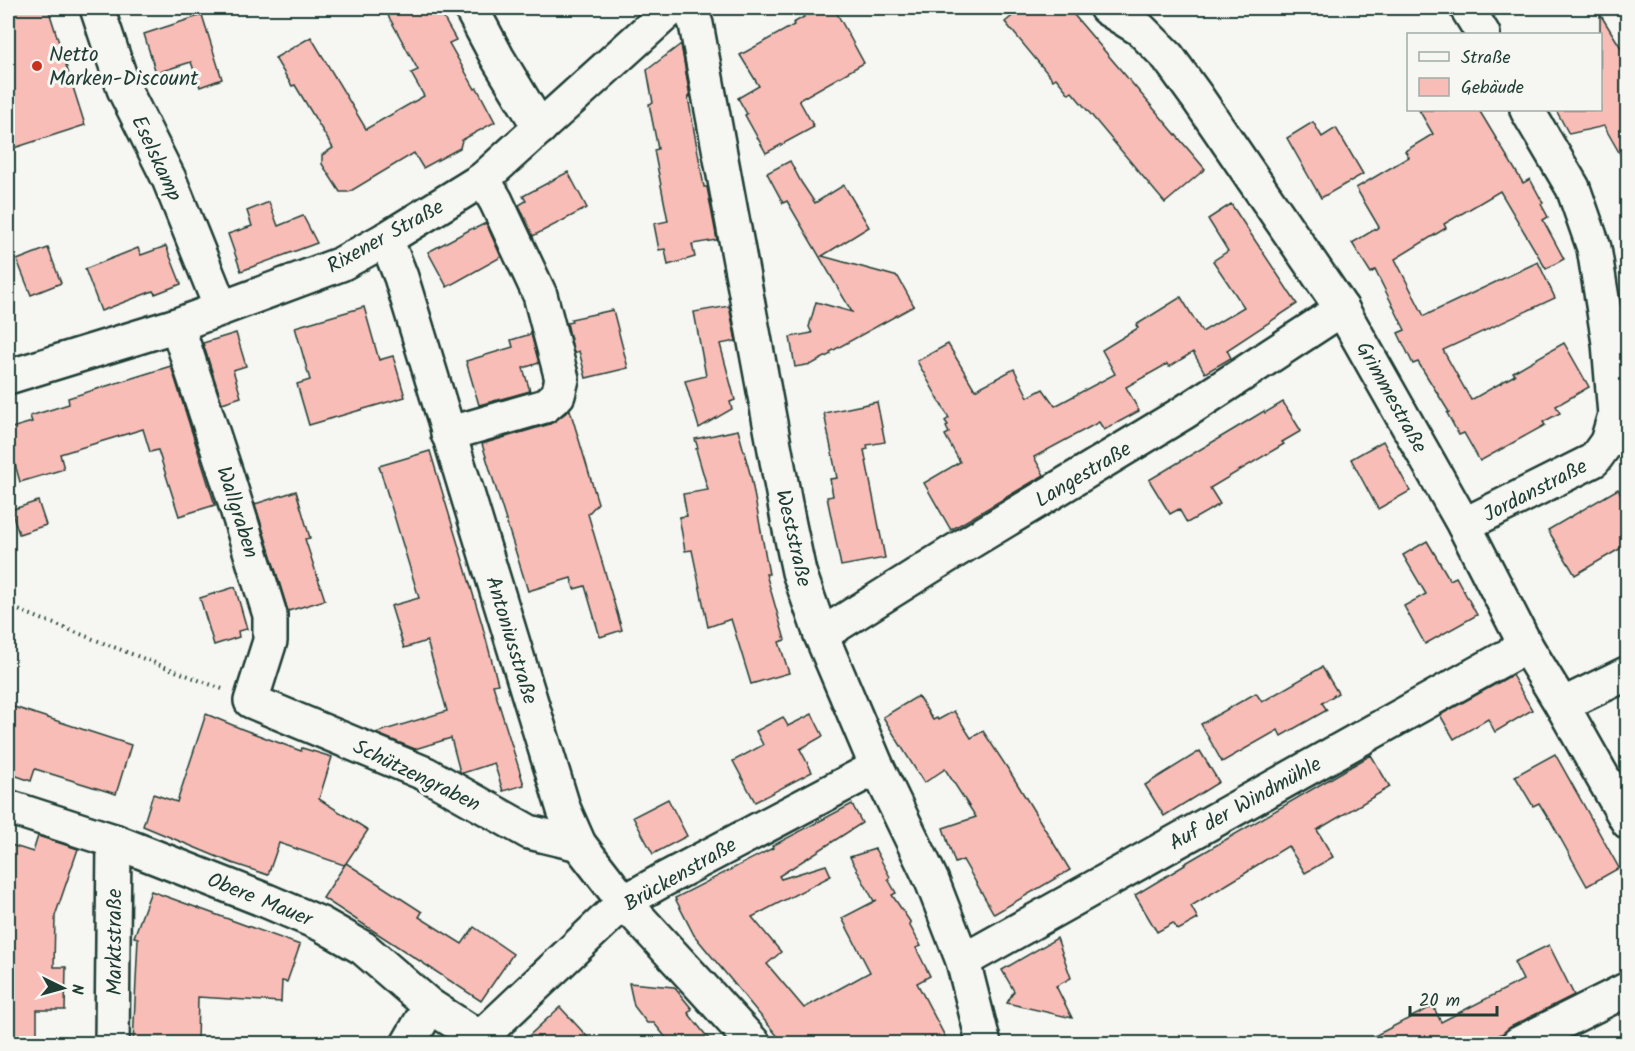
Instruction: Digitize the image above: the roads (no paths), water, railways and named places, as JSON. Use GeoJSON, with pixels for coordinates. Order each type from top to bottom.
{"type":"FeatureCollection","features":[{"type":"Feature","properties":{"kind":"street","name":"Eselskamp"},"geometry":{"type":"LineString","coordinates":[[97,8],[124,89],[169,179],[221,308]]}},
{"type":"Feature","properties":{"kind":"street"},"geometry":{"type":"LineString","coordinates":[[471,8],[497,57],[540,128]]}},
{"type":"Feature","properties":{"kind":"street","name":"Rixener Straße"},"geometry":{"type":"LineString","coordinates":[[8,377],[177,325],[341,264],[386,239],[483,179],[672,8]]}},
{"type":"Feature","properties":{"kind":"street","name":"Weststraße"},"geometry":{"type":"LineString","coordinates":[[688,8],[696,24],[788,520],[800,572],[821,634],[877,767],[932,881],[963,961],[984,1044]]}},
{"type":"Feature","properties":{"kind":"street","name":"Grimmestraße"},"geometry":{"type":"LineString","coordinates":[[1106,8],[1140,29],[1168,57],[1342,309],[1464,525],[1526,646],[1628,822]]}},
{"type":"Feature","properties":{"kind":"street"},"geometry":{"type":"LineString","coordinates":[[1467,8],[1482,33]]}},
{"type":"Feature","properties":{"kind":"street","name":"Jordanstraße"},"geometry":{"type":"LineString","coordinates":[[1464,525],[1594,460],[1607,442],[1615,416],[1609,343],[1594,248],[1573,188],[1528,111]]}},
{"type":"Feature","properties":{"kind":"street"},"geometry":{"type":"LineString","coordinates":[[448,434],[545,406],[558,395],[562,380],[540,295],[496,201],[483,179]]}},
{"type":"Feature","properties":{"kind":"street","name":"Antoniusstraße"},"geometry":{"type":"LineString","coordinates":[[386,239],[401,277],[564,810],[579,844]]}},
{"type":"Feature","properties":{"kind":"street","name":"Langestraße"},"geometry":{"type":"LineString","coordinates":[[821,634],[1183,414],[1342,309]]}},
{"type":"Feature","properties":{"kind":"street","name":"Wallgraben"},"geometry":{"type":"LineString","coordinates":[[177,325],[270,615],[270,641],[251,701]]}},
{"type":"Feature","properties":{"kind":"street","name":"Auf der Windmühle"},"geometry":{"type":"LineString","coordinates":[[963,961],[1526,646]]}},
{"type":"Feature","properties":{"kind":"street"},"geometry":{"type":"LineString","coordinates":[[1562,705],[1628,673]]}},
{"type":"Feature","properties":{"kind":"street","name":"Schützengraben"},"geometry":{"type":"LineString","coordinates":[[251,701],[426,774],[529,832],[579,844]]}},
{"type":"Feature","properties":{"kind":"street","name":"Brückenstraße"},"geometry":{"type":"LineString","coordinates":[[483,1041],[624,902],[877,767]]}},
{"type":"Feature","properties":{"kind":"street","name":"Obere Mauer"},"geometry":{"type":"LineString","coordinates":[[8,807],[114,841],[321,924],[363,948],[430,1006],[483,1041]]}},
{"type":"Feature","properties":{"kind":"street","name":"Marktstraße"},"geometry":{"type":"LineString","coordinates":[[112,1044],[114,841]]}},
{"type":"Feature","properties":{"kind":"street"},"geometry":{"type":"LineString","coordinates":[[579,844],[624,902],[754,1044]]}},
{"type":"Feature","properties":{"kind":"street"},"geometry":{"type":"LineString","coordinates":[[1518,1044],[1628,989]]}},
{"type":"Feature","properties":{"kind":"street"},"geometry":{"type":"LineString","coordinates":[[408,1044],[430,1006]]}},
{"type":"Feature","properties":{"kind":"place","name":"Netto Marken-Discount"},"geometry":{"type":"Point","coordinates":[37,66]}}]}
